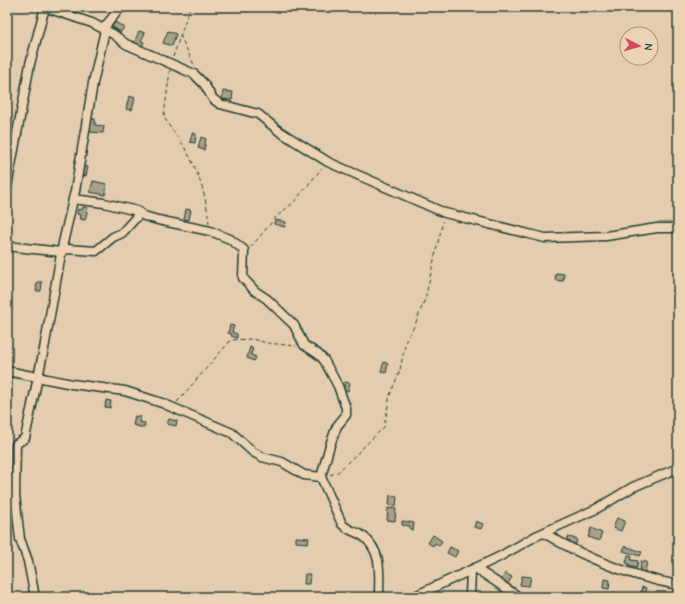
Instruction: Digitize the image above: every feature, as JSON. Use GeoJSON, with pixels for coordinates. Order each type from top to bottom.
{"type":"FeatureCollection","features":[{"type":"Feature","properties":{"kind":"street"},"geometry":{"type":"LineString","coordinates":[[7,187],[30,64],[45,7],[69,14],[104,30],[126,44],[194,74],[201,80],[213,99],[220,104],[258,114],[275,129],[328,162],[445,212],[545,238],[606,236],[657,228],[678,228]]}},
{"type":"Feature","properties":{"kind":"street"},"geometry":{"type":"LineString","coordinates":[[35,597],[28,561],[20,539],[15,484],[17,442],[25,438],[44,349],[61,252],[73,198],[104,30],[121,7]]}},
{"type":"Feature","properties":{"kind":"street"},"geometry":{"type":"LineString","coordinates":[[73,198],[104,203],[140,213],[153,219],[210,232],[234,242],[244,250],[243,278],[255,291],[267,299],[294,325],[305,347],[318,354],[324,360],[338,386],[346,408],[346,415],[338,426],[330,444],[321,477],[342,524],[347,529],[362,535],[378,554],[380,597]]}},
{"type":"Feature","properties":{"kind":"street"},"geometry":{"type":"LineString","coordinates":[[7,246],[61,252],[67,249],[99,250],[113,237],[122,233],[140,213]]}},
{"type":"Feature","properties":{"kind":"street"},"geometry":{"type":"LineString","coordinates":[[7,371],[37,378],[125,391],[174,407],[232,433],[253,452],[262,457],[282,462],[304,475],[321,477]]}},
{"type":"Feature","properties":{"kind":"street"},"geometry":{"type":"LineString","coordinates":[[413,597],[596,509],[633,487],[678,468]]}},
{"type":"Feature","properties":{"kind":"street"},"geometry":{"type":"LineString","coordinates":[[544,533],[574,550],[594,559],[647,579],[678,585]]}},
{"type":"Feature","properties":{"kind":"street"},"geometry":{"type":"LineString","coordinates":[[470,597],[473,569]]}},
{"type":"Feature","properties":{"kind":"street"},"geometry":{"type":"LineString","coordinates":[[473,569],[519,597]]}},
{"type":"Feature","properties":{"kind":"path"},"geometry":{"type":"LineString","coordinates":[[190,7],[171,63],[164,116],[196,170],[204,191],[210,232]]}},
{"type":"Feature","properties":{"kind":"path"},"geometry":{"type":"LineString","coordinates":[[180,35],[201,80]]}},
{"type":"Feature","properties":{"kind":"path"},"geometry":{"type":"LineString","coordinates":[[245,254],[276,217],[294,202],[328,162]]}},
{"type":"Feature","properties":{"kind":"path"},"geometry":{"type":"LineString","coordinates":[[321,477],[338,472],[384,427],[390,395],[399,374],[406,340],[415,325],[425,299],[445,212]]}},
{"type":"Feature","properties":{"kind":"path"},"geometry":{"type":"LineString","coordinates":[[174,407],[231,340],[252,339],[279,345],[305,347]]}},
{"type":"Feature","properties":{"kind":"building"},"geometry":{"type":"Polygon","coordinates":[[[113,21],[124,27],[121,32],[111,26],[113,21]]]}},
{"type":"Feature","properties":{"kind":"building"},"geometry":{"type":"Polygon","coordinates":[[[139,31],[145,33],[141,41],[144,42],[142,47],[134,43],[139,31]]]}},
{"type":"Feature","properties":{"kind":"building"},"geometry":{"type":"Polygon","coordinates":[[[168,31],[176,34],[172,46],[163,43],[168,31]]]}},
{"type":"Feature","properties":{"kind":"building"},"geometry":{"type":"Polygon","coordinates":[[[223,91],[233,92],[232,100],[222,99],[223,91]]]}},
{"type":"Feature","properties":{"kind":"building"},"geometry":{"type":"Polygon","coordinates":[[[129,96],[135,98],[132,110],[126,109],[129,96]]]}},
{"type":"Feature","properties":{"kind":"building"},"geometry":{"type":"Polygon","coordinates":[[[91,119],[95,119],[95,125],[104,126],[103,133],[90,132],[91,119]]]}},
{"type":"Feature","properties":{"kind":"building"},"geometry":{"type":"Polygon","coordinates":[[[192,133],[196,134],[195,143],[190,142],[192,133]]]}},
{"type":"Feature","properties":{"kind":"building"},"geometry":{"type":"Polygon","coordinates":[[[201,137],[206,139],[204,150],[198,148],[201,137]]]}},
{"type":"Feature","properties":{"kind":"building"},"geometry":{"type":"Polygon","coordinates":[[[83,166],[88,167],[86,176],[81,175],[83,166]]]}},
{"type":"Feature","properties":{"kind":"building"},"geometry":{"type":"Polygon","coordinates":[[[93,181],[107,184],[105,195],[90,192],[93,181]]]}},
{"type":"Feature","properties":{"kind":"building"},"geometry":{"type":"Polygon","coordinates":[[[83,207],[88,208],[85,220],[80,219],[81,215],[77,214],[78,209],[82,210],[83,207]]]}},
{"type":"Feature","properties":{"kind":"building"},"geometry":{"type":"Polygon","coordinates":[[[186,209],[191,210],[189,220],[184,219],[186,209]]]}},
{"type":"Feature","properties":{"kind":"building"},"geometry":{"type":"Polygon","coordinates":[[[275,220],[286,222],[285,227],[274,224],[275,220]]]}},
{"type":"Feature","properties":{"kind":"building"},"geometry":{"type":"Polygon","coordinates":[[[556,273],[564,274],[563,281],[555,280],[556,273]]]}},
{"type":"Feature","properties":{"kind":"building"},"geometry":{"type":"Polygon","coordinates":[[[37,282],[42,282],[41,291],[36,291],[37,282]]]}},
{"type":"Feature","properties":{"kind":"building"},"geometry":{"type":"Polygon","coordinates":[[[230,325],[234,326],[232,332],[237,334],[237,338],[228,333],[230,325]]]}},
{"type":"Feature","properties":{"kind":"building"},"geometry":{"type":"Polygon","coordinates":[[[250,347],[253,348],[251,355],[256,357],[254,361],[247,358],[250,347]]]}},
{"type":"Feature","properties":{"kind":"building"},"geometry":{"type":"Polygon","coordinates":[[[384,362],[388,364],[386,373],[381,371],[384,362]]]}},
{"type":"Feature","properties":{"kind":"building"},"geometry":{"type":"Polygon","coordinates":[[[345,382],[350,383],[348,391],[343,390],[345,382]]]}},
{"type":"Feature","properties":{"kind":"building"},"geometry":{"type":"Polygon","coordinates":[[[106,400],[111,401],[110,408],[105,407],[106,400]]]}},
{"type":"Feature","properties":{"kind":"building"},"geometry":{"type":"Polygon","coordinates":[[[135,416],[141,417],[139,422],[145,423],[144,428],[133,425],[135,416]]]}},
{"type":"Feature","properties":{"kind":"building"},"geometry":{"type":"Polygon","coordinates":[[[169,419],[177,421],[176,426],[167,424],[169,419]]]}},
{"type":"Feature","properties":{"kind":"building"},"geometry":{"type":"Polygon","coordinates":[[[390,495],[397,496],[396,506],[389,505],[390,495]]]}},
{"type":"Feature","properties":{"kind":"building"},"geometry":{"type":"Polygon","coordinates":[[[388,508],[396,509],[395,521],[387,520],[388,508]]]}},
{"type":"Feature","properties":{"kind":"building"},"geometry":{"type":"Polygon","coordinates":[[[617,518],[625,521],[621,531],[613,528],[617,518]]]}},
{"type":"Feature","properties":{"kind":"building"},"geometry":{"type":"Polygon","coordinates":[[[402,521],[414,523],[413,530],[410,529],[410,526],[402,525],[402,521]]]}},
{"type":"Feature","properties":{"kind":"building"},"geometry":{"type":"Polygon","coordinates":[[[476,521],[483,524],[481,529],[474,527],[476,521]]]}},
{"type":"Feature","properties":{"kind":"building"},"geometry":{"type":"Polygon","coordinates":[[[591,528],[602,533],[599,541],[588,537],[591,528]]]}},
{"type":"Feature","properties":{"kind":"building"},"geometry":{"type":"Polygon","coordinates":[[[433,535],[442,541],[439,546],[435,543],[433,546],[428,543],[433,535]]]}},
{"type":"Feature","properties":{"kind":"building"},"geometry":{"type":"Polygon","coordinates":[[[296,537],[309,538],[308,543],[296,542],[296,537]]]}},
{"type":"Feature","properties":{"kind":"building"},"geometry":{"type":"Polygon","coordinates":[[[568,537],[577,539],[576,544],[566,542],[568,537]]]}},
{"type":"Feature","properties":{"kind":"building"},"geometry":{"type":"Polygon","coordinates":[[[625,546],[642,552],[640,556],[623,551],[625,546]]]}},
{"type":"Feature","properties":{"kind":"building"},"geometry":{"type":"Polygon","coordinates":[[[450,547],[458,551],[455,557],[447,553],[450,547]]]}},
{"type":"Feature","properties":{"kind":"building"},"geometry":{"type":"Polygon","coordinates":[[[628,555],[632,556],[631,560],[638,561],[637,568],[629,566],[629,564],[626,563],[628,555]]]}},
{"type":"Feature","properties":{"kind":"building"},"geometry":{"type":"Polygon","coordinates":[[[641,561],[647,562],[645,572],[640,571],[641,561]]]}},
{"type":"Feature","properties":{"kind":"building"},"geometry":{"type":"Polygon","coordinates":[[[505,573],[512,577],[507,585],[501,581],[505,573]]]}},
{"type":"Feature","properties":{"kind":"building"},"geometry":{"type":"Polygon","coordinates":[[[305,574],[310,574],[309,584],[304,584],[305,574]]]}},
{"type":"Feature","properties":{"kind":"building"},"geometry":{"type":"Polygon","coordinates":[[[522,576],[531,577],[529,586],[520,585],[522,576]]]}},
{"type":"Feature","properties":{"kind":"building"},"geometry":{"type":"Polygon","coordinates":[[[604,579],[610,580],[609,589],[603,588],[604,579]]]}},
{"type":"Feature","properties":{"kind":"building"},"geometry":{"type":"Polygon","coordinates":[[[642,587],[646,588],[645,594],[650,595],[650,597],[640,597],[642,587]]]}}]}
